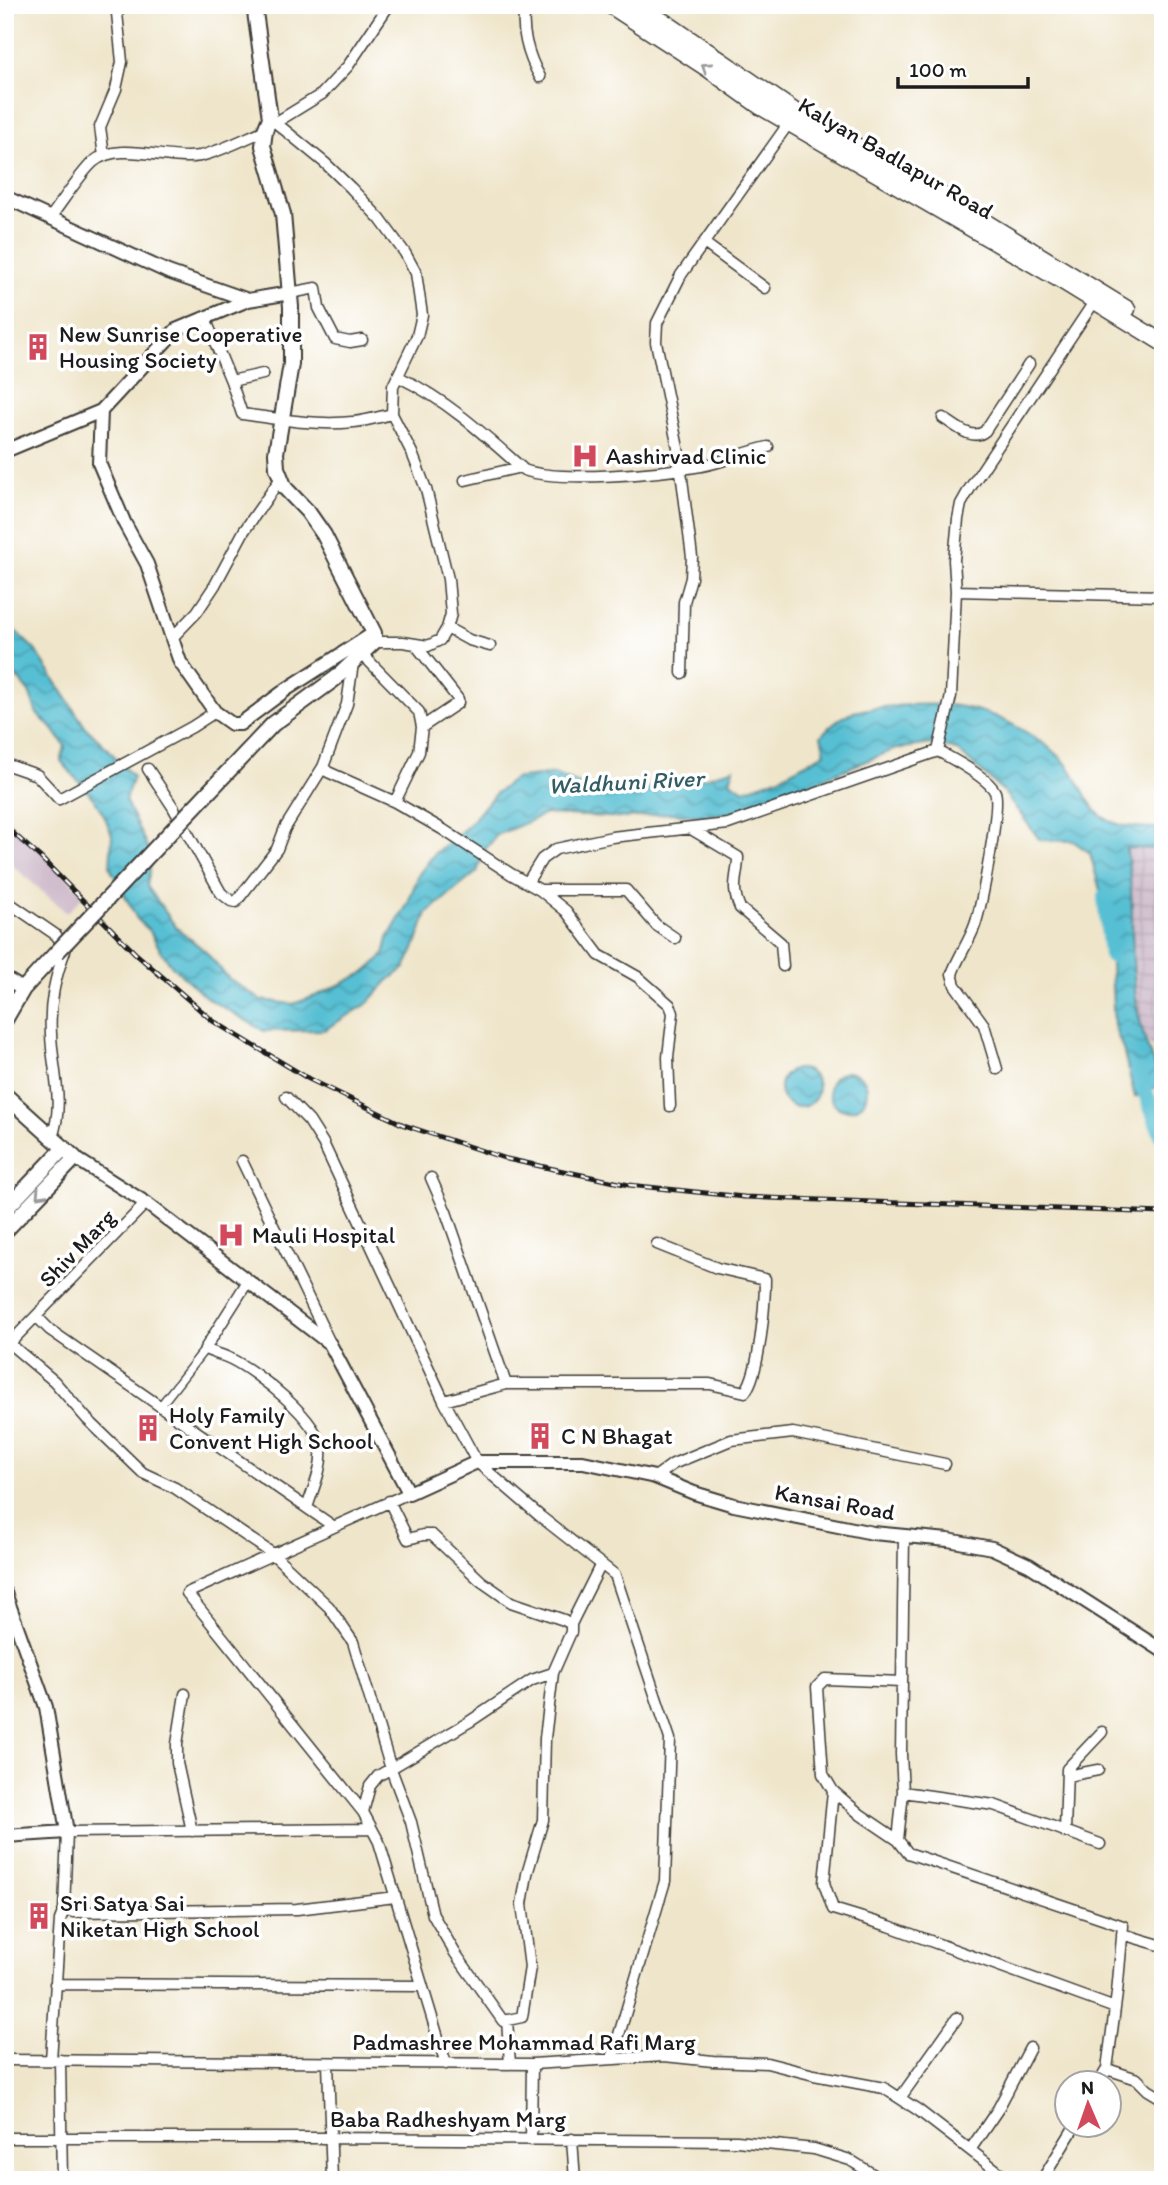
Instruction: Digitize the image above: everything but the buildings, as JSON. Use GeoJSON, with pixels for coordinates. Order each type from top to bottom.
{"type":"FeatureCollection","features":[{"type":"Feature","properties":{"kind":"main road"},"geometry":{"type":"LineString","coordinates":[[5,1020],[23,989],[273,724],[336,678],[358,659],[374,637],[324,535],[285,488],[277,468],[276,453],[291,363],[290,293],[283,214],[263,146],[270,123],[254,5]]}},
{"type":"Feature","properties":{"kind":"main road","name":"Kalyan Badlapur Road"},"geometry":{"type":"LineString","coordinates":[[610,5],[664,31]]}},
{"type":"Feature","properties":{"kind":"main road","name":"Kalyan Badlapur Road"},"geometry":{"type":"LineString","coordinates":[[635,5],[664,31],[792,118],[893,181],[1098,297],[1163,330]]}},
{"type":"Feature","properties":{"kind":"main road","name":"Kalyan Badlapur Road"},"geometry":{"type":"LineString","coordinates":[[1098,297],[1163,343]]}},
{"type":"Feature","properties":{"kind":"main road"},"geometry":{"type":"LineString","coordinates":[[5,1096],[69,1153]]}},
{"type":"Feature","properties":{"kind":"main road"},"geometry":{"type":"LineString","coordinates":[[5,1210],[69,1153]]}},
{"type":"Feature","properties":{"kind":"main road"},"geometry":{"type":"LineString","coordinates":[[5,1231],[69,1153]]}},
{"type":"Feature","properties":{"kind":"street"},"geometry":{"type":"LineString","coordinates":[[104,156],[100,127],[116,89],[122,62],[117,13],[120,5]]}},
{"type":"Feature","properties":{"kind":"street"},"geometry":{"type":"LineString","coordinates":[[50,218],[93,162],[104,156],[120,152],[187,158],[200,156],[270,123],[322,94],[348,66],[389,5]]}},
{"type":"Feature","properties":{"kind":"street"},"geometry":{"type":"LineString","coordinates":[[526,5],[523,20],[531,59],[540,77]]}},
{"type":"Feature","properties":{"kind":"street"},"geometry":{"type":"LineString","coordinates":[[682,673],[684,603],[692,569],[681,468],[662,375],[657,323],[681,275],[792,118]]}},
{"type":"Feature","properties":{"kind":"street"},"geometry":{"type":"LineString","coordinates":[[102,411],[99,463],[125,524],[147,564],[180,662],[215,712],[232,724],[240,724],[287,688],[374,637],[428,646],[440,640],[447,628],[450,614],[448,579],[426,489],[412,453],[392,414],[393,386],[417,336],[422,315],[416,273],[380,219],[325,163],[270,123]]}},
{"type":"Feature","properties":{"kind":"street"},"geometry":{"type":"LineString","coordinates":[[5,197],[168,272],[248,300]]}},
{"type":"Feature","properties":{"kind":"street"},"geometry":{"type":"LineString","coordinates":[[704,243],[765,288]]}},
{"type":"Feature","properties":{"kind":"street"},"geometry":{"type":"LineString","coordinates":[[5,451],[102,411],[176,330],[248,300],[316,288],[319,308],[335,339],[350,342],[362,340]]}},
{"type":"Feature","properties":{"kind":"street"},"geometry":{"type":"LineString","coordinates":[[939,749],[951,696],[956,591],[954,560],[961,505],[1098,297]]}},
{"type":"Feature","properties":{"kind":"street"},"geometry":{"type":"LineString","coordinates":[[205,318],[242,414],[282,420],[354,422],[392,414]]}},
{"type":"Feature","properties":{"kind":"street"},"geometry":{"type":"LineString","coordinates":[[943,418],[973,436],[980,436],[1029,364]]}},
{"type":"Feature","properties":{"kind":"street"},"geometry":{"type":"LineString","coordinates":[[231,381],[263,374]]}},
{"type":"Feature","properties":{"kind":"street"},"geometry":{"type":"LineString","coordinates":[[399,377],[445,402],[521,467],[551,477],[637,473],[711,464],[768,447]]}},
{"type":"Feature","properties":{"kind":"street"},"geometry":{"type":"LineString","coordinates":[[465,480],[521,467]]}},
{"type":"Feature","properties":{"kind":"street"},"geometry":{"type":"LineString","coordinates":[[171,639],[197,612],[244,531],[281,478]]}},
{"type":"Feature","properties":{"kind":"street"},"geometry":{"type":"LineString","coordinates":[[956,591],[1163,596]]}},
{"type":"Feature","properties":{"kind":"street"},"geometry":{"type":"LineString","coordinates":[[447,628],[469,640],[490,646]]}},
{"type":"Feature","properties":{"kind":"street"},"geometry":{"type":"LineString","coordinates":[[415,644],[458,699],[456,705],[422,727]]}},
{"type":"Feature","properties":{"kind":"street"},"geometry":{"type":"LineString","coordinates":[[148,769],[173,807],[221,893],[236,902],[277,849],[285,828],[323,767],[347,704],[358,659],[419,712],[422,727],[419,752],[395,802]]}},
{"type":"Feature","properties":{"kind":"street"},"geometry":{"type":"LineString","coordinates":[[5,764],[37,775],[59,799],[215,712]]}},
{"type":"Feature","properties":{"kind":"street"},"geometry":{"type":"LineString","coordinates":[[527,884],[542,859],[556,849],[612,837],[728,824],[939,749]]}},
{"type":"Feature","properties":{"kind":"street"},"geometry":{"type":"LineString","coordinates":[[939,749],[990,786],[996,795],[993,832],[975,925],[952,974],[955,985],[984,1025],[998,1069]]}},
{"type":"Feature","properties":{"kind":"street"},"geometry":{"type":"LineString","coordinates":[[323,767],[328,772],[395,802],[540,890],[566,911],[599,956],[638,977],[673,1008],[668,1057],[670,1106]]}},
{"type":"Feature","properties":{"kind":"street"},"geometry":{"type":"LineString","coordinates":[[691,829],[738,857],[734,879],[736,901],[740,908],[781,943],[783,966]]}},
{"type":"Feature","properties":{"kind":"street"},"geometry":{"type":"LineString","coordinates":[[540,890],[626,890],[656,925],[675,938]]}},
{"type":"Feature","properties":{"kind":"street"},"geometry":{"type":"LineString","coordinates":[[5,900],[56,935],[66,948],[53,986],[50,1008],[58,1105],[58,1121],[52,1137]]}},
{"type":"Feature","properties":{"kind":"street"},"geometry":{"type":"LineString","coordinates":[[5,978],[23,989]]}},
{"type":"Feature","properties":{"kind":"street"},"geometry":{"type":"LineString","coordinates":[[286,1097],[309,1121],[323,1143],[444,1401],[477,1462],[615,1575],[670,1739],[665,1881],[612,2058]]}},
{"type":"Feature","properties":{"kind":"street"},"geometry":{"type":"LineString","coordinates":[[69,1153],[146,1203],[330,1344]]}},
{"type":"Feature","properties":{"kind":"street"},"geometry":{"type":"LineString","coordinates":[[242,1161],[330,1344],[409,1493]]}},
{"type":"Feature","properties":{"kind":"street"},"geometry":{"type":"LineString","coordinates":[[431,1178],[446,1212],[506,1384]]}},
{"type":"Feature","properties":{"kind":"street","name":"Shiv Marg"},"geometry":{"type":"LineString","coordinates":[[7,1346],[146,1203]]}},
{"type":"Feature","properties":{"kind":"street"},"geometry":{"type":"LineString","coordinates":[[444,1401],[506,1384],[710,1384],[745,1392],[755,1365],[765,1303],[765,1279],[717,1268],[657,1244]]}},
{"type":"Feature","properties":{"kind":"street"},"geometry":{"type":"LineString","coordinates":[[161,1405],[205,1349],[248,1281]]}},
{"type":"Feature","properties":{"kind":"street"},"geometry":{"type":"LineString","coordinates":[[37,1317],[50,1331],[333,1526]]}},
{"type":"Feature","properties":{"kind":"street"},"geometry":{"type":"LineString","coordinates":[[7,1346],[54,1381],[87,1419],[143,1473],[175,1488],[272,1553],[329,1608],[353,1642],[391,1769],[411,1822],[433,1915],[442,1933],[503,2021],[522,2017],[530,1967],[523,1904],[527,1874],[543,1820],[545,1738],[552,1673],[571,1632],[571,1625],[601,1564]]}},
{"type":"Feature","properties":{"kind":"street"},"geometry":{"type":"LineString","coordinates":[[205,1349],[230,1358],[273,1388],[302,1413],[313,1430],[321,1449],[307,1508]]}},
{"type":"Feature","properties":{"kind":"street"},"geometry":{"type":"LineString","coordinates":[[655,1477],[673,1464],[731,1440],[793,1433],[945,1464]]}},
{"type":"Feature","properties":{"kind":"street"},"geometry":{"type":"LineString","coordinates":[[446,2064],[379,1842],[363,1812],[187,1593],[477,1462]]}},
{"type":"Feature","properties":{"kind":"street","name":"Kansai Road"},"geometry":{"type":"LineString","coordinates":[[477,1462],[583,1462],[655,1477],[734,1505],[873,1532],[992,1548],[1029,1565],[1163,1651]]}},
{"type":"Feature","properties":{"kind":"street"},"geometry":{"type":"LineString","coordinates":[[389,1502],[408,1539],[432,1535],[481,1581],[511,1602],[564,1620],[571,1625]]}},
{"type":"Feature","properties":{"kind":"street"},"geometry":{"type":"LineString","coordinates":[[898,1840],[903,1792],[904,1536]]}},
{"type":"Feature","properties":{"kind":"street"},"geometry":{"type":"LineString","coordinates":[[5,1593],[46,1707],[67,1832],[64,1910],[60,1920],[55,1984],[55,2060],[62,2180]]}},
{"type":"Feature","properties":{"kind":"street"},"geometry":{"type":"LineString","coordinates":[[363,1812],[370,1786],[378,1776],[469,1722],[532,1680],[552,1673]]}},
{"type":"Feature","properties":{"kind":"street"},"geometry":{"type":"LineString","coordinates":[[902,1682],[825,1679],[817,1687],[823,1774],[833,1791],[860,1815],[898,1840],[908,1853],[1123,1926],[1107,2069],[1137,2079],[1163,2099]]}},
{"type":"Feature","properties":{"kind":"street"},"geometry":{"type":"LineString","coordinates":[[185,1694],[177,1744],[177,1763],[192,1831]]}},
{"type":"Feature","properties":{"kind":"street"},"geometry":{"type":"LineString","coordinates":[[1065,1832],[1067,1769],[1102,1732]]}},
{"type":"Feature","properties":{"kind":"street"},"geometry":{"type":"LineString","coordinates":[[1067,1776],[1098,1770]]}},
{"type":"Feature","properties":{"kind":"street"},"geometry":{"type":"LineString","coordinates":[[833,1791],[824,1883],[834,1909],[889,1926],[1115,2008]]}},
{"type":"Feature","properties":{"kind":"street"},"geometry":{"type":"LineString","coordinates":[[903,1792],[994,1805],[1100,1844]]}},
{"type":"Feature","properties":{"kind":"street"},"geometry":{"type":"LineString","coordinates":[[5,1836],[67,1832],[372,1829]]}},
{"type":"Feature","properties":{"kind":"street"},"geometry":{"type":"LineString","coordinates":[[64,1910],[297,1909],[395,1896]]}},
{"type":"Feature","properties":{"kind":"street"},"geometry":{"type":"LineString","coordinates":[[1122,1934],[1163,1947]]}},
{"type":"Feature","properties":{"kind":"street"},"geometry":{"type":"LineString","coordinates":[[55,1984],[422,1986]]}},
{"type":"Feature","properties":{"kind":"street"},"geometry":{"type":"LineString","coordinates":[[900,2098],[957,2018]]}},
{"type":"Feature","properties":{"kind":"street"},"geometry":{"type":"LineString","coordinates":[[507,2020],[510,2064]]}},
{"type":"Feature","properties":{"kind":"street"},"geometry":{"type":"LineString","coordinates":[[970,2150],[998,2109],[1030,2048]]}},
{"type":"Feature","properties":{"kind":"street","name":"Padmashree Mohammad Rafi Marg"},"geometry":{"type":"LineString","coordinates":[[5,2060],[532,2064],[664,2056],[767,2063],[884,2088],[1009,2180]]}},
{"type":"Feature","properties":{"kind":"street"},"geometry":{"type":"LineString","coordinates":[[328,2063],[332,2180]]}},
{"type":"Feature","properties":{"kind":"street"},"geometry":{"type":"LineString","coordinates":[[531,2140],[532,2064]]}},
{"type":"Feature","properties":{"kind":"street","name":"Baba Radheshyam Marg"},"geometry":{"type":"LineString","coordinates":[[5,2138],[737,2141],[814,2148],[850,2160],[882,2180]]}},
{"type":"Feature","properties":{"kind":"street"},"geometry":{"type":"LineString","coordinates":[[572,2139],[575,2180]]}},
{"type":"Feature","properties":{"kind":"street"},"geometry":{"type":"LineString","coordinates":[[1042,2180],[1066,2140]]}},
{"type":"Feature","properties":{"kind":"shaded area"},"geometry":{"type":"Polygon","coordinates":[[[5,816],[84,895],[67,913],[5,859],[5,816]]]}},
{"type":"Feature","properties":{"kind":"shaded area"},"geometry":{"type":"Polygon","coordinates":[[[1126,847],[1163,849],[1163,1063],[1146,1039],[1137,1007],[1131,876],[1126,847]]]}},
{"type":"Feature","properties":{"kind":"water"},"geometry":{"type":"Polygon","coordinates":[[[5,621],[35,650],[86,728],[133,777],[125,800],[152,857],[147,886],[176,927],[205,951],[228,978],[261,1000],[293,1004],[366,972],[384,955],[388,938],[407,905],[419,874],[435,853],[469,825],[494,795],[514,779],[554,774],[601,793],[622,792],[647,789],[674,779],[705,778],[734,768],[730,781],[744,790],[778,778],[825,753],[821,736],[837,720],[854,712],[931,704],[962,707],[992,715],[1024,731],[1058,755],[1072,772],[1092,806],[1104,818],[1119,825],[1163,828],[1163,849],[1126,848],[1131,887],[1137,1006],[1147,1045],[1162,1084],[1135,1097],[1123,1049],[1114,1026],[1109,923],[1090,853],[1073,841],[1040,840],[1004,792],[957,750],[932,744],[896,749],[831,775],[805,790],[737,812],[700,816],[669,813],[629,818],[546,814],[497,835],[485,850],[477,872],[427,913],[405,968],[388,981],[367,1004],[324,1030],[264,1031],[207,998],[173,967],[149,930],[137,919],[110,867],[112,835],[104,815],[94,799],[61,761],[65,746],[37,714],[29,692],[5,663],[5,621]]]}},
{"type":"Feature","properties":{"kind":"water"},"geometry":{"type":"Polygon","coordinates":[[[799,1069],[813,1074],[818,1088],[813,1102],[799,1107],[785,1102],[780,1088],[785,1074],[799,1069]]]}},
{"type":"Feature","properties":{"kind":"water"},"geometry":{"type":"Polygon","coordinates":[[[848,1072],[862,1077],[867,1091],[862,1105],[848,1110],[834,1105],[829,1091],[834,1077],[848,1072]]]}},
{"type":"Feature","properties":{"kind":"waterway"},"geometry":{"type":"LineString","coordinates":[[1105,897],[1111,955]]}},
{"type":"Feature","properties":{"kind":"waterway"},"geometry":{"type":"LineString","coordinates":[[1137,1071],[1163,1137]]}},
{"type":"Feature","properties":{"kind":"railway"},"geometry":{"type":"LineString","coordinates":[[5,826],[40,857],[136,954],[213,1021],[309,1079],[404,1125],[507,1159],[629,1185],[744,1197],[1163,1213]]}},
{"type":"Feature","properties":{"kind":"place","name":"New Sunrise Cooperative Housing Society"},"geometry":{"type":"Point","coordinates":[38,347]}},
{"type":"Feature","properties":{"kind":"place","name":"Aashirvad Clinic"},"geometry":{"type":"Point","coordinates":[585,456]}},
{"type":"Feature","properties":{"kind":"place","name":"Mauli Hospital"},"geometry":{"type":"Point","coordinates":[231,1235]}},
{"type":"Feature","properties":{"kind":"place","name":"Holy Family Convent High School"},"geometry":{"type":"Point","coordinates":[148,1428]}},
{"type":"Feature","properties":{"kind":"place","name":"C N Bhagat"},"geometry":{"type":"Point","coordinates":[540,1436]}},
{"type":"Feature","properties":{"kind":"place","name":"Sri Satya Sai Niketan High School"},"geometry":{"type":"Point","coordinates":[39,1916]}},
{"type":"Feature","properties":{"kind":"water label","name":"Waldhuni River"},"geometry":{"type":"Point","coordinates":[626,782]}}]}
